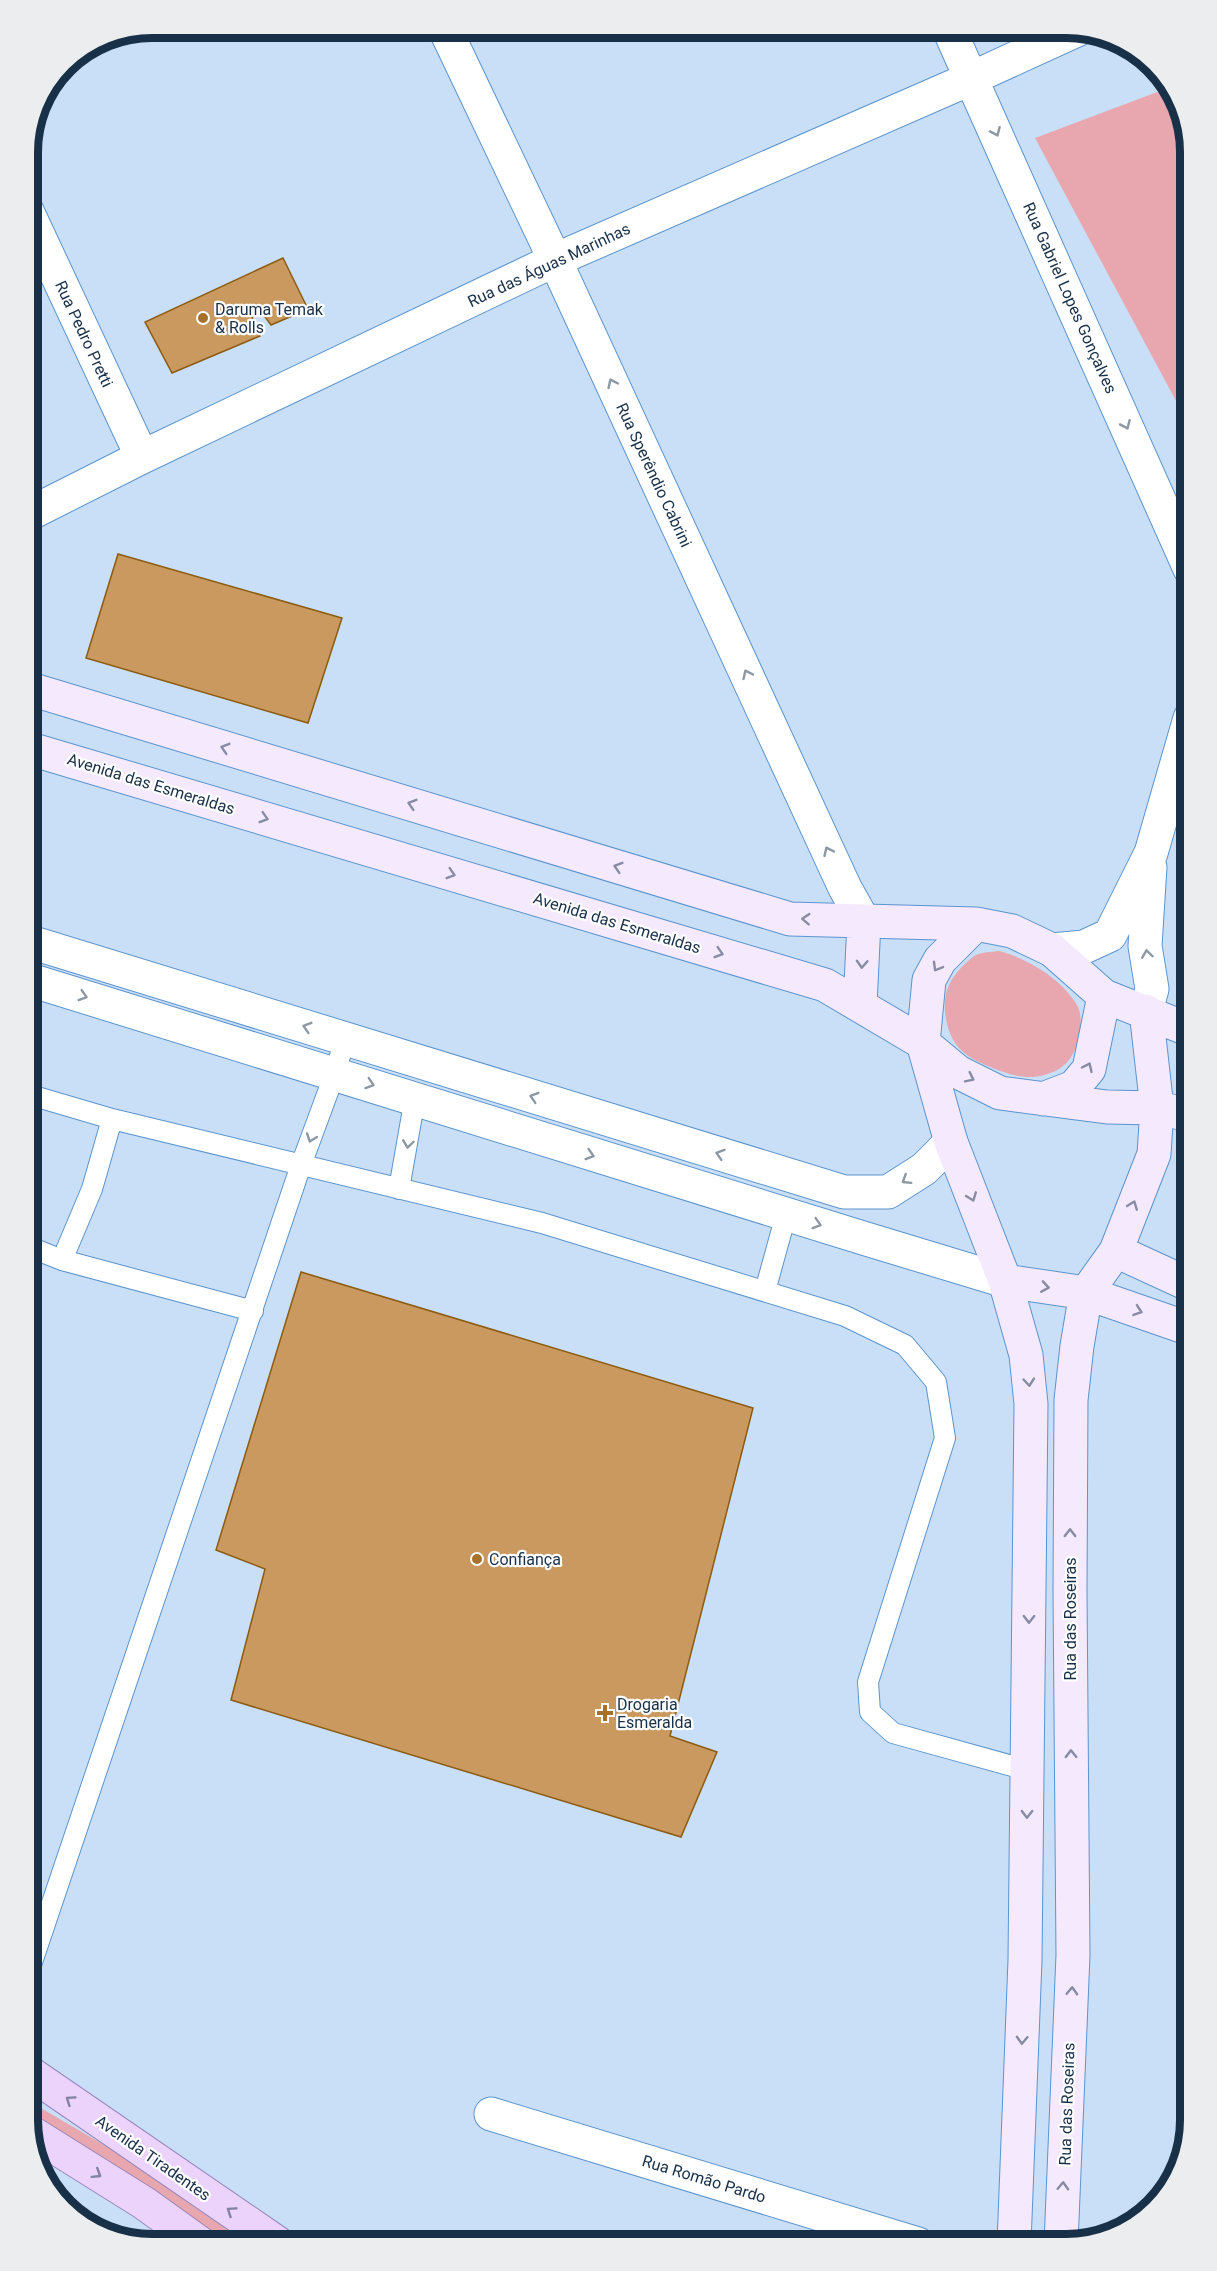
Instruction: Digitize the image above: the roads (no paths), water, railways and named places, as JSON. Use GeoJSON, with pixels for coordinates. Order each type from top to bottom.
{"type":"FeatureCollection","features":[{"type":"Feature","properties":{"kind":"main road"},"geometry":{"type":"LineString","coordinates":[[38,691],[790,919],[976,924],[1012,931],[1052,950],[1104,996],[1180,1026]]}},
{"type":"Feature","properties":{"kind":"main road","name":"Avenida das Esmeraldas"},"geometry":{"type":"LineString","coordinates":[[38,751],[825,985],[923,1043],[958,1072],[1000,1092],[1127,1108],[1157,1108],[1180,1113]]}},
{"type":"Feature","properties":{"kind":"main road"},"geometry":{"type":"LineString","coordinates":[[861,1005],[864,922]]}},
{"type":"Feature","properties":{"kind":"main road"},"geometry":{"type":"LineString","coordinates":[[976,924],[940,960],[930,981],[923,1043],[951,1142],[1005,1281],[1026,1355],[1031,1404],[1025,1960],[1014,2234]]}},
{"type":"Feature","properties":{"kind":"main road"},"geometry":{"type":"LineString","coordinates":[[1043,1099],[1074,1087],[1089,1069],[1104,996]]}},
{"type":"Feature","properties":{"kind":"main road","name":"Rua das Roseiras"},"geometry":{"type":"LineString","coordinates":[[1061,2234],[1074,1955],[1070,1592],[1071,1400],[1086,1293],[1116,1251],[1154,1154],[1157,1108],[1146,1011]]}},
{"type":"Feature","properties":{"kind":"main road"},"geometry":{"type":"LineString","coordinates":[[1116,1251],[1180,1280]]}},
{"type":"Feature","properties":{"kind":"main road"},"geometry":{"type":"LineString","coordinates":[[1005,1281],[1086,1293],[1180,1326]]}},
{"type":"Feature","properties":{"kind":"main road"},"geometry":{"type":"LineString","coordinates":[[1030,1586],[1070,1592]]}},
{"type":"Feature","properties":{"kind":"main road"},"geometry":{"type":"LineString","coordinates":[[1025,1960],[1074,1955]]}},
{"type":"Feature","properties":{"kind":"main road","name":"Avenida Tiradentes"},"geometry":{"type":"LineString","coordinates":[[38,2079],[263,2233]]}},
{"type":"Feature","properties":{"kind":"main road"},"geometry":{"type":"LineString","coordinates":[[40,2139],[144,2203],[186,2233]]}},
{"type":"Feature","properties":{"kind":"street","name":"Rua Sperêndio Cabrini"},"geometry":{"type":"LineString","coordinates":[[449,38],[555,260],[845,888],[864,922]]}},
{"type":"Feature","properties":{"kind":"street","name":"Rua Gabriel Lopes Gonçalves"},"geometry":{"type":"LineString","coordinates":[[953,38],[1180,546]]}},
{"type":"Feature","properties":{"kind":"street","name":"Rua das Águas Marinhas"},"geometry":{"type":"LineString","coordinates":[[38,509],[142,457],[555,260],[1059,38]]}},
{"type":"Feature","properties":{"kind":"street","name":"Rua Pedro Pretti"},"geometry":{"type":"LineString","coordinates":[[38,235],[142,457]]}},
{"type":"Feature","properties":{"kind":"street"},"geometry":{"type":"LineString","coordinates":[[1052,950],[1084,947],[1110,935],[1151,854],[1180,753]]}},
{"type":"Feature","properties":{"kind":"street"},"geometry":{"type":"LineString","coordinates":[[1146,1011],[1152,988],[1145,946],[1151,854]]}},
{"type":"Feature","properties":{"kind":"street"},"geometry":{"type":"LineString","coordinates":[[38,944],[844,1192],[888,1192],[924,1169],[951,1142]]}},
{"type":"Feature","properties":{"kind":"street"},"geometry":{"type":"LineString","coordinates":[[38,982],[1005,1281]]}},
{"type":"Feature","properties":{"kind":"street","name":"Rua Romão Pardo"},"geometry":{"type":"LineString","coordinates":[[490,2114],[884,2234]]}},
{"type":"Feature","properties":{"kind":"lane"},"geometry":{"type":"LineString","coordinates":[[38,1945],[345,1039]]}},
{"type":"Feature","properties":{"kind":"lane"},"geometry":{"type":"LineString","coordinates":[[38,1097],[112,1119],[542,1223],[845,1316],[905,1345],[936,1382],[945,1438],[868,1682],[870,1712],[893,1733],[1027,1770]]}},
{"type":"Feature","properties":{"kind":"lane"},"geometry":{"type":"LineString","coordinates":[[399,1189],[415,1098]]}},
{"type":"Feature","properties":{"kind":"lane"},"geometry":{"type":"LineString","coordinates":[[62,1260],[92,1189],[112,1119]]}},
{"type":"Feature","properties":{"kind":"lane"},"geometry":{"type":"LineString","coordinates":[[765,1291],[786,1215]]}},
{"type":"Feature","properties":{"kind":"lane"},"geometry":{"type":"LineString","coordinates":[[38,1250],[62,1260],[253,1311]]}},
{"type":"Feature","properties":{"kind":"place","name":"Daruma Temak & Rolls"},"geometry":{"type":"Point","coordinates":[203,318]}},
{"type":"Feature","properties":{"kind":"place","name":"Confiança"},"geometry":{"type":"Point","coordinates":[477,1559]}},
{"type":"Feature","properties":{"kind":"place","name":"Drogaria Esmeralda"},"geometry":{"type":"Point","coordinates":[605,1713]}}]}
